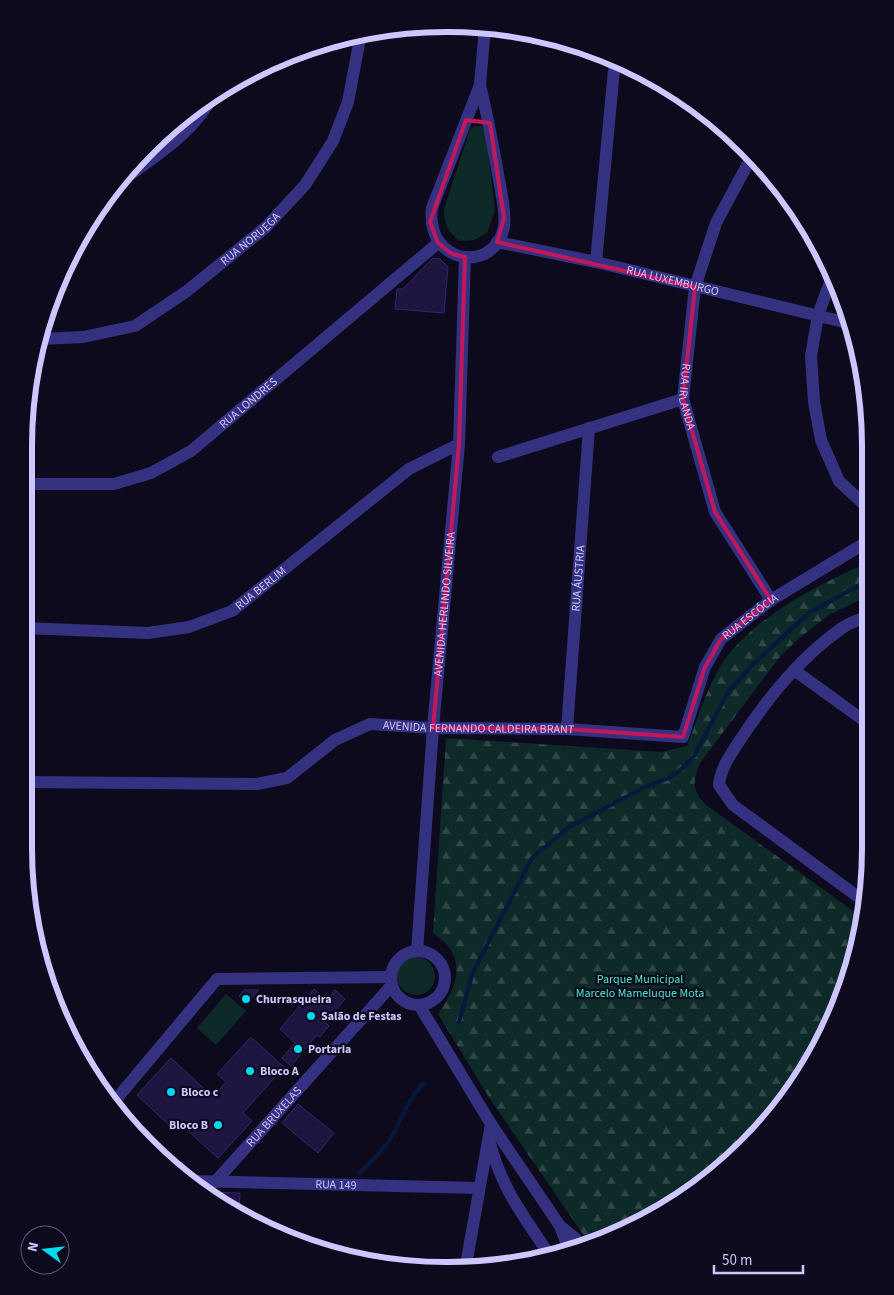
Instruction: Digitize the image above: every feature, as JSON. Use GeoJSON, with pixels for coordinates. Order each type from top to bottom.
{"type":"FeatureCollection","features":[{"type":"Feature","properties":{"kind":"street"},"geometry":{"type":"LineString","coordinates":[[480,85],[490,123],[504,228],[498,242],[492,248],[480,256],[465,257],[452,254],[438,243],[430,222],[432,208],[480,85],[484,34]]}},
{"type":"Feature","properties":{"kind":"street","name":"RUA NORUEGA"},"geometry":{"type":"LineString","coordinates":[[47,339],[83,337],[135,326],[187,291],[266,226],[305,185],[333,141],[348,102],[358,42]]}},
{"type":"Feature","properties":{"kind":"street"},"geometry":{"type":"LineString","coordinates":[[596,262],[614,68]]}},
{"type":"Feature","properties":{"kind":"street"},"geometry":{"type":"LineString","coordinates":[[144,165],[179,139],[200,115]]}},
{"type":"Feature","properties":{"kind":"street"},"geometry":{"type":"LineString","coordinates":[[466,120],[479,118],[490,123]]}},
{"type":"Feature","properties":{"kind":"street","name":"RUA IRLANDA"},"geometry":{"type":"LineString","coordinates":[[748,163],[716,223],[695,287],[683,399],[715,512],[771,600]]}},
{"type":"Feature","properties":{"kind":"street","name":"RUA LUXEMBURGO"},"geometry":{"type":"LineString","coordinates":[[498,242],[596,262],[842,321]]}},
{"type":"Feature","properties":{"kind":"street","name":"RUA LONDRES"},"geometry":{"type":"LineString","coordinates":[[32,484],[114,484],[151,473],[191,451],[438,243]]}},
{"type":"Feature","properties":{"kind":"street","name":"AVENIDA HERLINDO SILVEIRA"},"geometry":{"type":"LineString","coordinates":[[417,950],[433,728],[459,444],[465,257]]}},
{"type":"Feature","properties":{"kind":"street"},"geometry":{"type":"LineString","coordinates":[[829,286],[818,315],[811,356],[814,402],[821,440],[839,481],[862,503]]}},
{"type":"Feature","properties":{"kind":"street"},"geometry":{"type":"LineString","coordinates":[[498,456],[683,399]]}},
{"type":"Feature","properties":{"kind":"street","name":"RUA ÁUSTRIA"},"geometry":{"type":"LineString","coordinates":[[567,729],[589,428]]}},
{"type":"Feature","properties":{"kind":"street","name":"RUA BERLIM"},"geometry":{"type":"LineString","coordinates":[[32,628],[148,632],[189,627],[232,611],[409,469],[459,444]]}},
{"type":"Feature","properties":{"kind":"street","name":"RUA ESCÓCIA"},"geometry":{"type":"LineString","coordinates":[[683,737],[705,667],[721,639],[771,600],[862,545]]}},
{"type":"Feature","properties":{"kind":"street"},"geometry":{"type":"LineString","coordinates":[[859,897],[733,806],[719,784],[720,772],[763,705],[803,659],[844,626],[862,619]]}},
{"type":"Feature","properties":{"kind":"street"},"geometry":{"type":"LineString","coordinates":[[794,670],[862,719]]}},
{"type":"Feature","properties":{"kind":"street","name":"AVENIDA FERNANDO CALDEIRA BRANT"},"geometry":{"type":"LineString","coordinates":[[32,782],[257,784],[286,778],[336,740],[370,724],[433,728],[567,729],[683,737]]}},
{"type":"Feature","properties":{"kind":"street"},"geometry":{"type":"LineString","coordinates":[[417,950],[433,955],[439,961],[445,977],[440,993],[434,999],[419,1005],[402,1000],[391,981],[396,962],[409,952],[417,950]]}},
{"type":"Feature","properties":{"kind":"street"},"geometry":{"type":"LineString","coordinates":[[117,1098],[217,980],[391,981]]}},
{"type":"Feature","properties":{"kind":"street","name":"RUA BRUXELAS"},"geometry":{"type":"LineString","coordinates":[[215,1182],[391,981]]}},
{"type":"Feature","properties":{"kind":"street"},"geometry":{"type":"LineString","coordinates":[[419,1005],[491,1124],[560,1226],[566,1245]]}},
{"type":"Feature","properties":{"kind":"street"},"geometry":{"type":"LineString","coordinates":[[466,1262],[478,1188],[491,1124]]}},
{"type":"Feature","properties":{"kind":"street"},"geometry":{"type":"LineString","coordinates":[[488,1138],[497,1169],[506,1189],[546,1250]]}},
{"type":"Feature","properties":{"kind":"street","name":"RUA 149"},"geometry":{"type":"LineString","coordinates":[[201,1181],[478,1188]]}},
{"type":"Feature","properties":{"kind":"street"},"geometry":{"type":"LineString","coordinates":[[560,1226],[577,1242]]}},
{"type":"Feature","properties":{"kind":"highlighted area"},"geometry":{"type":"Polygon","coordinates":[[[466,120],[490,123],[504,218],[497,242],[695,287],[683,399],[715,512],[771,600],[721,639],[705,667],[683,737],[567,729],[433,728],[459,444],[465,257],[452,254],[438,243],[430,222],[466,120]]]}},
{"type":"Feature","properties":{"kind":"green space"},"geometry":{"type":"Polygon","coordinates":[[[474,126],[482,126],[486,133],[495,210],[487,233],[474,240],[459,241],[447,227],[444,209],[470,129],[474,126]]]}},
{"type":"Feature","properties":{"kind":"green space","name":"Parque Municipal Marcelo Mameluque Mota"},"geometry":{"type":"Polygon","coordinates":[[[862,566],[862,599],[829,615],[797,640],[778,659],[700,763],[695,781],[698,795],[706,805],[856,913],[840,981],[830,1007],[819,1031],[792,1078],[759,1121],[720,1160],[677,1193],[654,1207],[630,1220],[586,1239],[490,1099],[438,1014],[451,992],[456,971],[456,961],[452,951],[433,933],[446,738],[662,752],[687,746],[712,681],[729,654],[745,636],[784,606],[862,566]]]}},
{"type":"Feature","properties":{"kind":"green space"},"geometry":{"type":"Polygon","coordinates":[[[416,957],[429,963],[435,976],[429,989],[416,995],[403,989],[397,976],[403,963],[416,957]]]}},
{"type":"Feature","properties":{"kind":"green space"},"geometry":{"type":"Polygon","coordinates":[[[226,994],[246,1011],[216,1045],[197,1028],[226,994]]]}},
{"type":"Feature","properties":{"kind":"building"},"geometry":{"type":"Polygon","coordinates":[[[433,258],[440,259],[448,267],[444,313],[395,309],[397,289],[403,289],[433,258]]]}},
{"type":"Feature","properties":{"kind":"building","name":"Salão de Festas"},"geometry":{"type":"Polygon","coordinates":[[[314,989],[327,1001],[335,990],[345,999],[325,1022],[329,1026],[320,1037],[317,1035],[291,1066],[282,1058],[295,1043],[280,1029],[314,989]]]}},
{"type":"Feature","properties":{"kind":"building","name":"Churrasqueira"},"geometry":{"type":"Polygon","coordinates":[[[244,990],[259,990],[247,1002],[239,996],[244,990]]]}},
{"type":"Feature","properties":{"kind":"building"},"geometry":{"type":"Polygon","coordinates":[[[251,1037],[284,1067],[243,1113],[252,1121],[218,1158],[176,1120],[170,1126],[137,1095],[171,1058],[213,1097],[226,1082],[217,1074],[251,1037]]]}},
{"type":"Feature","properties":{"kind":"building"},"geometry":{"type":"Polygon","coordinates":[[[298,1104],[334,1133],[318,1153],[282,1123],[298,1104]]]}},
{"type":"Feature","properties":{"kind":"building"},"geometry":{"type":"Polygon","coordinates":[[[216,1192],[240,1193],[239,1207],[216,1192]]]}},
{"type":"Feature","properties":{"kind":"waterway"},"geometry":{"type":"LineString","coordinates":[[459,1022],[473,972],[532,858],[569,827],[645,787],[669,778],[683,768],[694,756],[727,694],[751,666],[809,613],[862,585]]}},
{"type":"Feature","properties":{"kind":"waterway"},"geometry":{"type":"LineString","coordinates":[[359,1173],[386,1145],[412,1097],[423,1084]]}},
{"type":"Feature","properties":{"kind":"place","name":"Churrasqueira"},"geometry":{"type":"Point","coordinates":[246,999]}},
{"type":"Feature","properties":{"kind":"place","name":"Salão de Festas"},"geometry":{"type":"Point","coordinates":[311,1016]}},
{"type":"Feature","properties":{"kind":"place","name":"Portaria"},"geometry":{"type":"Point","coordinates":[298,1049]}},
{"type":"Feature","properties":{"kind":"place","name":"Bloco A"},"geometry":{"type":"Point","coordinates":[250,1071]}},
{"type":"Feature","properties":{"kind":"place","name":"Bloco c"},"geometry":{"type":"Point","coordinates":[171,1092]}},
{"type":"Feature","properties":{"kind":"place","name":"Bloco B"},"geometry":{"type":"Point","coordinates":[218,1125]}}]}
